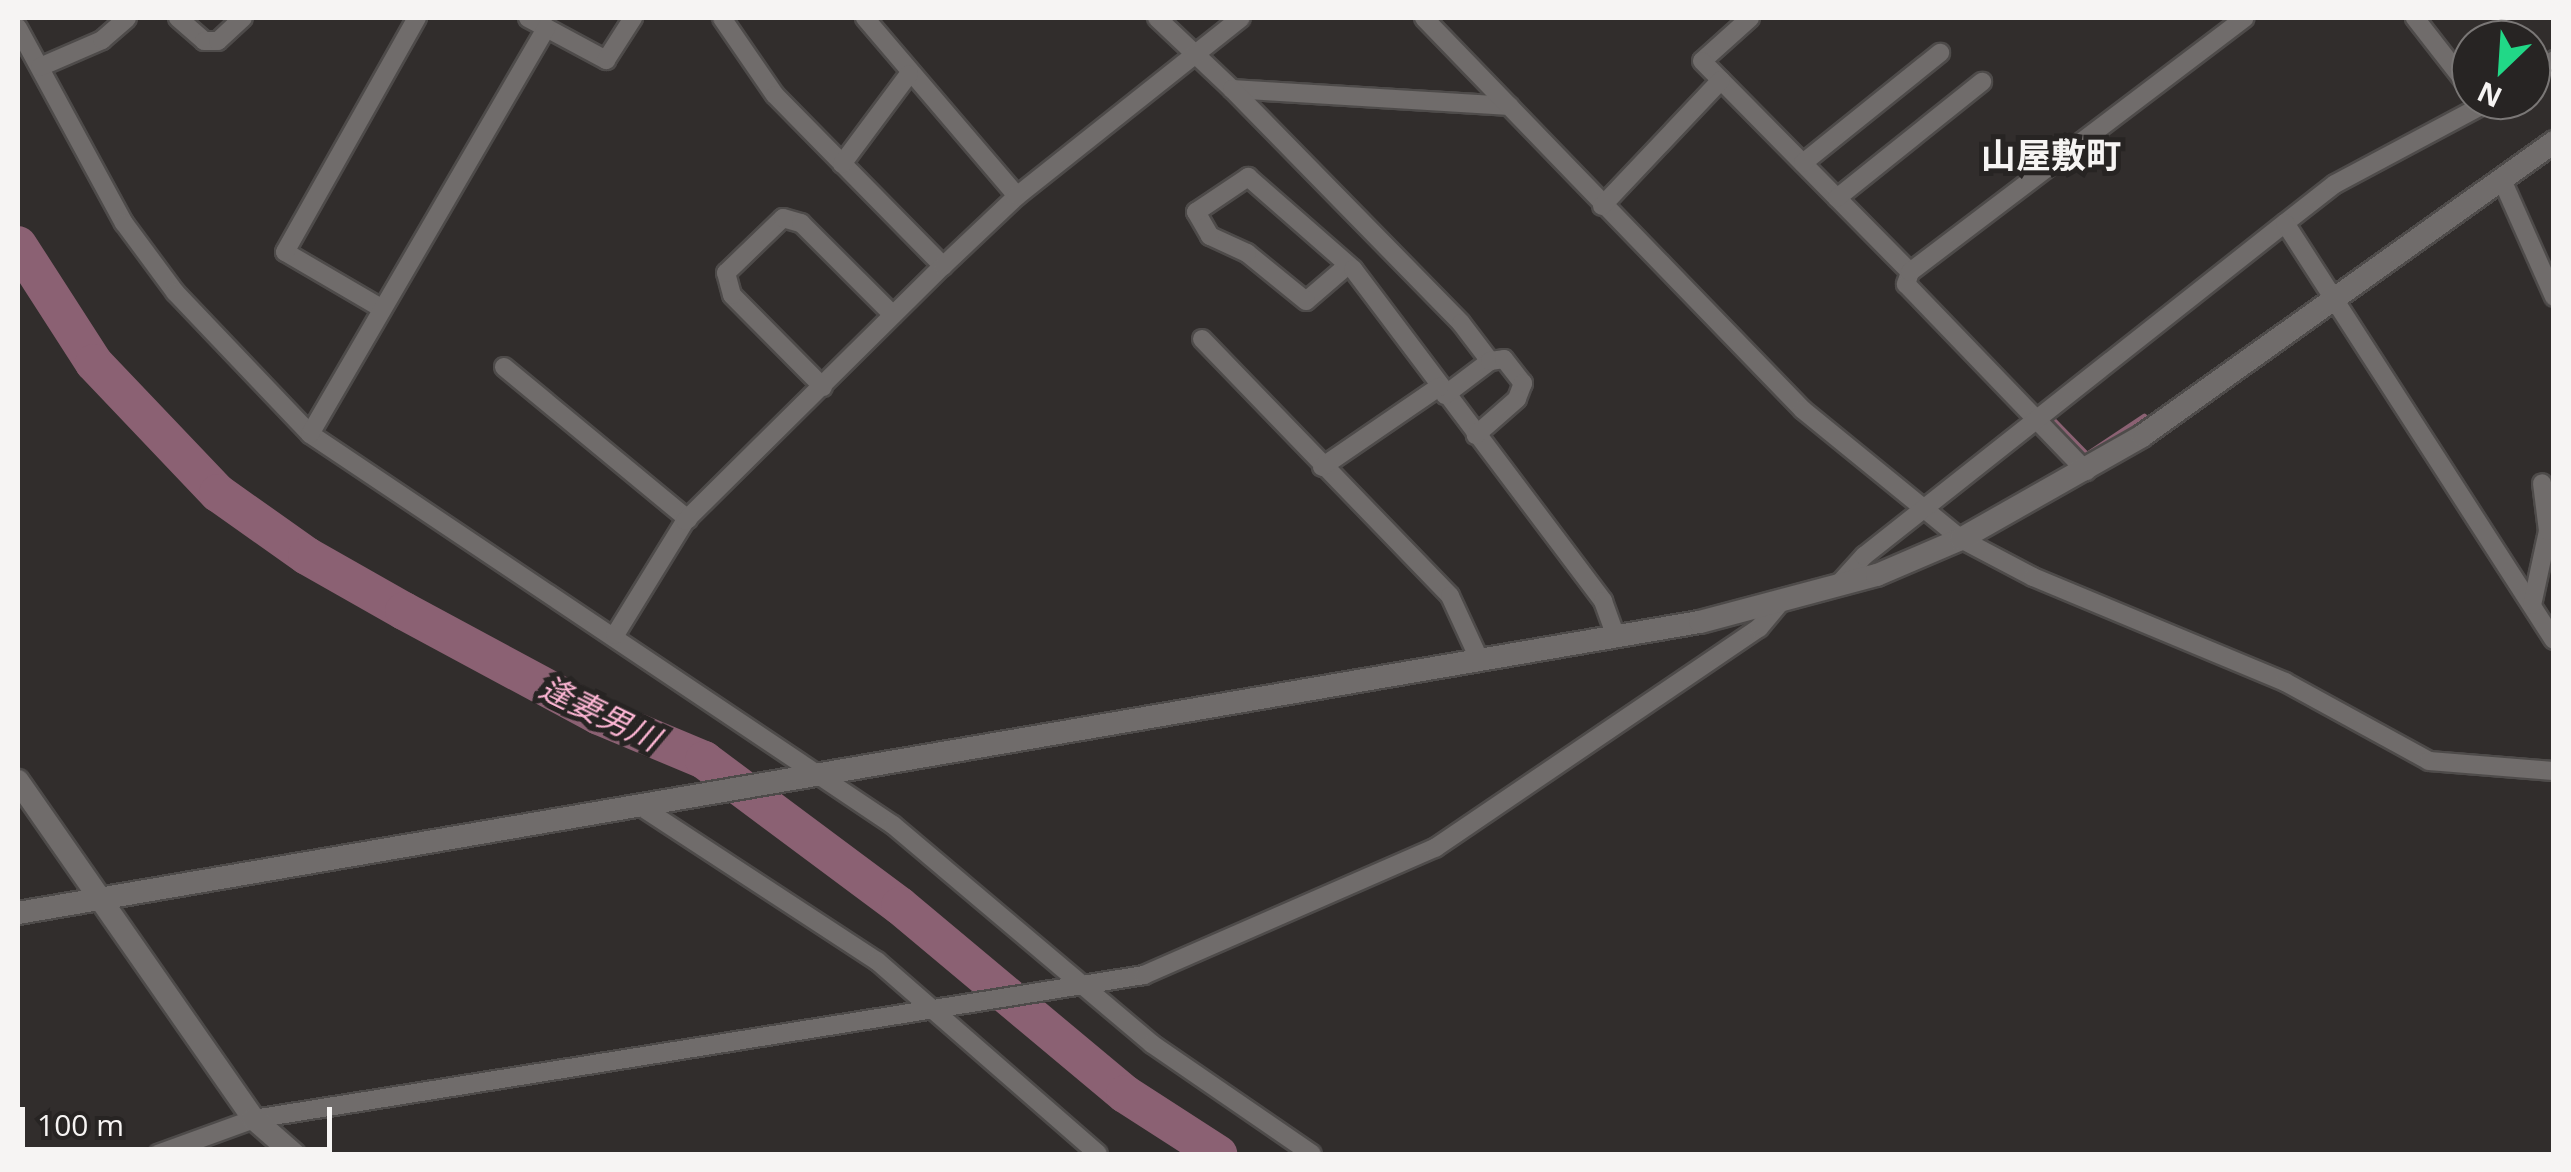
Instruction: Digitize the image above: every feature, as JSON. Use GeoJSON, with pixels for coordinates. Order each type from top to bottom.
{"type":"FeatureCollection","features":[{"type":"Feature","properties":{"kind":"street"},"geometry":{"type":"LineString","coordinates":[[40,68],[102,40],[127,18]]}},
{"type":"Feature","properties":{"kind":"street"},"geometry":{"type":"LineString","coordinates":[[178,18],[204,41],[218,41],[243,18]]}},
{"type":"Feature","properties":{"kind":"street"},"geometry":{"type":"LineString","coordinates":[[381,308],[285,252],[417,18]]}},
{"type":"Feature","properties":{"kind":"street"},"geometry":{"type":"LineString","coordinates":[[528,18],[606,60],[633,18]]}},
{"type":"Feature","properties":{"kind":"street"},"geometry":{"type":"LineString","coordinates":[[722,18],[775,96],[942,266]]}},
{"type":"Feature","properties":{"kind":"street"},"geometry":{"type":"LineString","coordinates":[[865,18],[1017,196]]}},
{"type":"Feature","properties":{"kind":"street"},"geometry":{"type":"LineString","coordinates":[[1157,18],[1232,88],[1461,323],[1490,361]]}},
{"type":"Feature","properties":{"kind":"street"},"geometry":{"type":"LineString","coordinates":[[615,635],[688,518],[942,266],[1017,196],[1240,18]]}},
{"type":"Feature","properties":{"kind":"street"},"geometry":{"type":"LineString","coordinates":[[1424,18],[1803,410],[1928,508],[1960,539],[2033,577],[2285,682],[2430,760],[2554,771]]}},
{"type":"Feature","properties":{"kind":"street"},"geometry":{"type":"LineString","coordinates":[[1750,18],[1702,61],[1910,272]]}},
{"type":"Feature","properties":{"kind":"street"},"geometry":{"type":"LineString","coordinates":[[2086,471],[1906,284],[1910,272],[2245,18]]}},
{"type":"Feature","properties":{"kind":"street"},"geometry":{"type":"LineString","coordinates":[[2414,18],[2451,63]]}},
{"type":"Feature","properties":{"kind":"street"},"geometry":{"type":"LineString","coordinates":[[18,28],[124,223],[175,292],[310,434],[615,635],[812,779],[893,825],[1074,987],[1234,1106],[1312,1154]]}},
{"type":"Feature","properties":{"kind":"street"},"geometry":{"type":"LineString","coordinates":[[310,434],[546,28]]}},
{"type":"Feature","properties":{"kind":"street"},"geometry":{"type":"LineString","coordinates":[[1802,163],[1940,53]]}},
{"type":"Feature","properties":{"kind":"street"},"geometry":{"type":"LineString","coordinates":[[842,164],[909,74]]}},
{"type":"Feature","properties":{"kind":"street"},"geometry":{"type":"LineString","coordinates":[[1602,206],[1720,80]]}},
{"type":"Feature","properties":{"kind":"street"},"geometry":{"type":"LineString","coordinates":[[1837,198],[1982,82]]}},
{"type":"Feature","properties":{"kind":"street"},"geometry":{"type":"LineString","coordinates":[[1232,88],[1509,106]]}},
{"type":"Feature","properties":{"kind":"street"},"geometry":{"type":"LineString","coordinates":[[1836,587],[1928,508],[2335,184],[2451,116]]}},
{"type":"Feature","properties":{"kind":"street"},"geometry":{"type":"LineString","coordinates":[[18,914],[654,808],[1616,637],[1836,587],[1960,539],[2086,471],[2334,302],[2554,142]]}},
{"type":"Feature","properties":{"kind":"street"},"geometry":{"type":"LineString","coordinates":[[1348,265],[1306,301],[1247,253],[1210,236],[1196,212],[1248,177],[1348,265],[1602,601],[1616,637]]}},
{"type":"Feature","properties":{"kind":"street"},"geometry":{"type":"LineString","coordinates":[[2502,180],[2554,297]]}},
{"type":"Feature","properties":{"kind":"street"},"geometry":{"type":"LineString","coordinates":[[822,386],[732,295],[726,273],[783,218],[801,223],[894,315]]}},
{"type":"Feature","properties":{"kind":"street"},"geometry":{"type":"LineString","coordinates":[[2286,223],[2554,640]]}},
{"type":"Feature","properties":{"kind":"street"},"geometry":{"type":"LineString","coordinates":[[1202,339],[1322,467],[1394,532],[1450,596],[1480,661]]}},
{"type":"Feature","properties":{"kind":"street"},"geometry":{"type":"LineString","coordinates":[[1322,467],[1490,361],[1504,359],[1523,383],[1517,399],[1476,434]]}},
{"type":"Feature","properties":{"kind":"street"},"geometry":{"type":"LineString","coordinates":[[504,367],[688,518]]}},
{"type":"Feature","properties":{"kind":"street"},"geometry":{"type":"LineString","coordinates":[[2532,605],[2548,532],[2542,483]]}},
{"type":"Feature","properties":{"kind":"street"},"geometry":{"type":"LineString","coordinates":[[158,1154],[254,1119],[955,1008],[1144,974],[1436,848],[1759,628],[1780,602]]}},
{"type":"Feature","properties":{"kind":"street"},"geometry":{"type":"LineString","coordinates":[[18,781],[254,1119],[294,1154]]}},
{"type":"Feature","properties":{"kind":"street"},"geometry":{"type":"LineString","coordinates":[[654,808],[806,920],[850,941],[1098,1154]]}},
{"type":"Feature","properties":{"kind":"waterway","name":"逢妻男川"},"geometry":{"type":"LineString","coordinates":[[18,245],[94,363],[218,493],[307,556],[404,611],[599,716],[704,760],[900,906],[1125,1094],[1218,1154]]}},
{"type":"Feature","properties":{"kind":"waterway"},"geometry":{"type":"LineString","coordinates":[[2053,420],[2087,455],[2144,417]]}},
{"type":"Feature","properties":{"kind":"district","name":"山屋敷町"},"geometry":{"type":"Point","coordinates":[2051,155]}}]}
